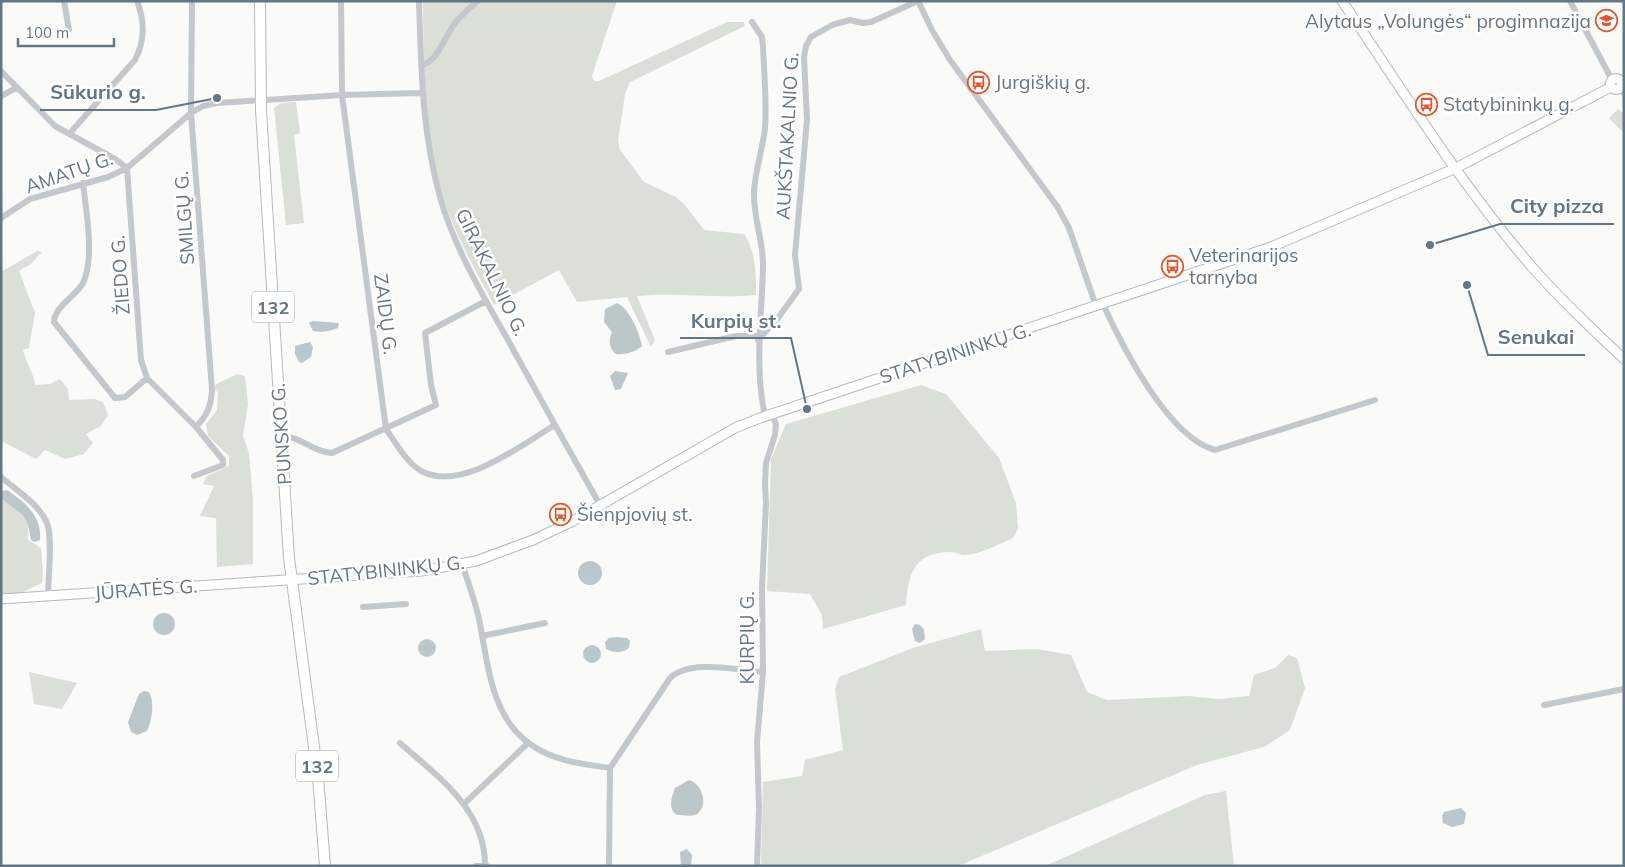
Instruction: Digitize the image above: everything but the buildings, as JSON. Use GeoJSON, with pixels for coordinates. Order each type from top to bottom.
{"type":"FeatureCollection","features":[{"type":"Feature","properties":{"kind":"main road","name":"PUNSKO G."},"geometry":{"type":"LineString","coordinates":[[260,1],[260,100],[291,579],[318,777],[325,866]]}},
{"type":"Feature","properties":{"kind":"street"},"geometry":{"type":"LineString","coordinates":[[64,1],[69,30]]}},
{"type":"Feature","properties":{"kind":"street"},"geometry":{"type":"LineString","coordinates":[[69,134],[135,60],[142,46],[143,28],[142,15],[136,1]]}},
{"type":"Feature","properties":{"kind":"street","name":"SMILGŲ G."},"geometry":{"type":"LineString","coordinates":[[192,1],[190,113],[212,390],[211,404],[207,415],[196,426]]}},
{"type":"Feature","properties":{"kind":"street","name":"ZAIDŲ G."},"geometry":{"type":"LineString","coordinates":[[341,1],[342,95],[386,429],[410,462],[422,472],[437,476],[456,477],[475,472],[555,425]]}},
{"type":"Feature","properties":{"kind":"street","name":"GIRAKALNIO G."},"geometry":{"type":"LineString","coordinates":[[419,1],[422,93],[429,148],[440,199],[455,239],[486,301],[600,505]]}},
{"type":"Feature","properties":{"kind":"street"},"geometry":{"type":"LineString","coordinates":[[420,65],[427,64],[433,58],[455,23],[478,1]]}},
{"type":"Feature","properties":{"kind":"street"},"geometry":{"type":"LineString","coordinates":[[918,1],[932,30],[950,60],[1040,180],[1061,212],[1099,305],[1137,370],[1155,396],[1196,441],[1207,448],[1215,450],[1375,400]]}},
{"type":"Feature","properties":{"kind":"street","name":"AUKŠTAKALNIO G."},"geometry":{"type":"LineString","coordinates":[[758,338],[778,318],[799,289],[795,255],[807,120],[804,57],[806,46],[811,37],[832,25],[850,20],[864,23],[871,22],[918,1]]}},
{"type":"Feature","properties":{"kind":"street"},"geometry":{"type":"LineString","coordinates":[[1342,1],[1456,168],[1532,266],[1581,319],[1624,359]]}},
{"type":"Feature","properties":{"kind":"street"},"geometry":{"type":"LineString","coordinates":[[1570,1],[1618,85]]}},
{"type":"Feature","properties":{"kind":"street","name":"AUKŠTAKALNIO G."},"geometry":{"type":"LineString","coordinates":[[752,22],[762,37],[764,57],[765,127],[754,190],[756,220],[763,264],[758,338],[761,395],[768,415]]}},
{"type":"Feature","properties":{"kind":"street"},"geometry":{"type":"LineString","coordinates":[[1,71],[54,126],[115,158],[127,168]]}},
{"type":"Feature","properties":{"kind":"street","name":"STATYBININKŲ G."},"geometry":{"type":"LineString","coordinates":[[291,579],[421,571],[462,564],[503,553],[533,540],[600,505],[736,428],[768,415],[1270,247],[1456,168],[1618,85]]}},
{"type":"Feature","properties":{"kind":"street"},"geometry":{"type":"LineString","coordinates":[[1,96],[16,88]]}},
{"type":"Feature","properties":{"kind":"street","name":"AMATŲ G."},"geometry":{"type":"LineString","coordinates":[[1,218],[30,199],[108,177],[127,168],[190,113],[203,106],[217,103],[342,95],[422,93]]}},
{"type":"Feature","properties":{"kind":"street","name":"ŽIEDO G."},"geometry":{"type":"LineString","coordinates":[[84,183],[88,246],[87,267],[83,282],[56,313],[54,322],[115,398],[125,397],[147,378],[141,360],[127,168]]}},
{"type":"Feature","properties":{"kind":"street"},"geometry":{"type":"LineString","coordinates":[[281,436],[292,436],[310,449],[321,453],[332,453],[436,405],[431,385],[425,333],[486,301]]}},
{"type":"Feature","properties":{"kind":"street"},"geometry":{"type":"LineString","coordinates":[[668,352],[736,336],[758,338]]}},
{"type":"Feature","properties":{"kind":"street"},"geometry":{"type":"LineString","coordinates":[[147,378],[196,426],[220,455],[223,465],[194,476]]}},
{"type":"Feature","properties":{"kind":"street","name":"KURPIŲ G."},"geometry":{"type":"LineString","coordinates":[[757,866],[760,809],[757,742],[763,672],[762,588],[766,503],[765,484],[766,464],[775,435],[776,425],[768,415]]}},
{"type":"Feature","properties":{"kind":"street"},"geometry":{"type":"LineString","coordinates":[[1,477],[34,505],[47,523],[50,534],[48,596]]}},
{"type":"Feature","properties":{"kind":"street"},"geometry":{"type":"LineString","coordinates":[[462,564],[482,636],[489,674],[506,719],[528,743],[570,762],[610,768]]}},
{"type":"Feature","properties":{"kind":"street","name":"JŪRATĖS G."},"geometry":{"type":"LineString","coordinates":[[1,599],[291,579]]}},
{"type":"Feature","properties":{"kind":"street"},"geometry":{"type":"LineString","coordinates":[[363,607],[406,604]]}},
{"type":"Feature","properties":{"kind":"street"},"geometry":{"type":"LineString","coordinates":[[482,636],[545,623]]}},
{"type":"Feature","properties":{"kind":"street"},"geometry":{"type":"LineString","coordinates":[[608,866],[610,768],[647,710],[677,671],[697,667],[763,672]]}},
{"type":"Feature","properties":{"kind":"street"},"geometry":{"type":"LineString","coordinates":[[1544,705],[1624,689]]}},
{"type":"Feature","properties":{"kind":"street"},"geometry":{"type":"LineString","coordinates":[[465,803],[528,743]]}},
{"type":"Feature","properties":{"kind":"street"},"geometry":{"type":"LineString","coordinates":[[400,744],[465,803],[481,838],[485,852],[486,865],[476,866]]}},
{"type":"Feature","properties":{"kind":"shaded area"},"geometry":{"type":"Polygon","coordinates":[[[423,1],[617,1],[592,76],[594,81],[599,81],[727,22],[744,22],[745,26],[630,82],[625,94],[618,141],[620,150],[644,182],[676,197],[684,204],[704,230],[744,234],[753,255],[756,295],[637,296],[655,340],[651,347],[627,297],[577,302],[559,270],[494,305],[456,231],[439,184],[427,116],[423,1]]]}},
{"type":"Feature","properties":{"kind":"shaded area"},"geometry":{"type":"Polygon","coordinates":[[[296,102],[300,133],[294,135],[304,223],[286,225],[274,108],[281,103],[296,102]]]}},
{"type":"Feature","properties":{"kind":"shaded area"},"geometry":{"type":"Polygon","coordinates":[[[1618,109],[1624,114],[1624,133],[1609,118],[1618,109]]]}},
{"type":"Feature","properties":{"kind":"shaded area"},"geometry":{"type":"Polygon","coordinates":[[[37,251],[42,252],[31,264],[19,271],[35,313],[29,348],[23,350],[35,385],[50,384],[60,379],[68,389],[69,400],[94,399],[103,402],[108,415],[101,426],[86,434],[93,443],[84,454],[65,459],[45,450],[36,459],[1,441],[1,272],[37,251]]]}},
{"type":"Feature","properties":{"kind":"shaded area"},"geometry":{"type":"Polygon","coordinates":[[[617,303],[626,310],[633,322],[642,346],[623,354],[616,354],[612,350],[610,341],[612,332],[604,322],[605,309],[617,303]]]}},
{"type":"Feature","properties":{"kind":"shaded area"},"geometry":{"type":"Polygon","coordinates":[[[313,321],[339,323],[338,328],[316,332],[313,331],[309,323],[313,321]]]}},
{"type":"Feature","properties":{"kind":"shaded area"},"geometry":{"type":"Polygon","coordinates":[[[310,342],[313,347],[311,357],[302,363],[299,362],[295,354],[295,346],[310,342]]]}},
{"type":"Feature","properties":{"kind":"shaded area"},"geometry":{"type":"Polygon","coordinates":[[[615,371],[628,373],[621,389],[615,390],[610,376],[615,371]]]}},
{"type":"Feature","properties":{"kind":"shaded area"},"geometry":{"type":"Polygon","coordinates":[[[238,374],[245,376],[248,404],[243,436],[249,453],[253,501],[253,564],[217,567],[216,518],[200,516],[214,486],[203,484],[207,476],[229,466],[229,456],[208,436],[206,424],[217,410],[218,392],[214,390],[216,384],[238,374]]]}},
{"type":"Feature","properties":{"kind":"shaded area"},"geometry":{"type":"Polygon","coordinates":[[[921,385],[946,394],[999,458],[1016,503],[1018,529],[1013,538],[977,553],[964,555],[951,552],[939,553],[921,560],[916,566],[909,583],[906,605],[823,629],[822,615],[810,594],[767,591],[771,459],[786,424],[921,385]]]}},
{"type":"Feature","properties":{"kind":"shaded area"},"geometry":{"type":"Polygon","coordinates":[[[7,490],[26,505],[35,517],[40,531],[40,540],[35,542],[31,540],[25,518],[1,498],[1,491],[7,490]]]}},
{"type":"Feature","properties":{"kind":"shaded area"},"geometry":{"type":"Polygon","coordinates":[[[1,498],[22,514],[27,523],[28,540],[41,548],[42,583],[18,594],[1,595],[1,498]]]}},
{"type":"Feature","properties":{"kind":"shaded area"},"geometry":{"type":"Polygon","coordinates":[[[590,561],[598,565],[602,573],[598,581],[590,585],[582,581],[578,573],[582,565],[590,561]]]}},
{"type":"Feature","properties":{"kind":"shaded area"},"geometry":{"type":"Polygon","coordinates":[[[164,613],[172,616],[175,624],[172,632],[164,635],[156,632],[153,624],[156,616],[164,613]]]}},
{"type":"Feature","properties":{"kind":"shaded area"},"geometry":{"type":"Polygon","coordinates":[[[915,624],[920,625],[924,630],[925,639],[920,643],[915,641],[912,629],[915,624]]]}},
{"type":"Feature","properties":{"kind":"shaded area"},"geometry":{"type":"Polygon","coordinates":[[[981,629],[985,651],[1037,649],[1071,655],[1087,692],[1107,700],[1188,696],[1219,699],[1249,696],[1254,675],[1275,668],[1288,655],[1297,658],[1305,688],[1290,730],[1264,747],[1197,765],[958,866],[761,866],[763,782],[802,776],[805,760],[843,750],[835,689],[839,677],[913,648],[981,629]]]}},
{"type":"Feature","properties":{"kind":"shaded area"},"geometry":{"type":"Polygon","coordinates":[[[609,638],[627,638],[630,641],[629,648],[618,652],[606,649],[605,642],[609,638]]]}},
{"type":"Feature","properties":{"kind":"shaded area"},"geometry":{"type":"Polygon","coordinates":[[[427,639],[433,642],[436,648],[433,654],[427,657],[421,654],[418,648],[421,642],[427,639]]]}},
{"type":"Feature","properties":{"kind":"shaded area"},"geometry":{"type":"Polygon","coordinates":[[[592,645],[598,648],[601,654],[598,660],[592,663],[586,660],[583,654],[586,648],[592,645]]]}},
{"type":"Feature","properties":{"kind":"shaded area"},"geometry":{"type":"Polygon","coordinates":[[[29,672],[77,683],[62,709],[34,704],[29,672]]]}},
{"type":"Feature","properties":{"kind":"shaded area"},"geometry":{"type":"Polygon","coordinates":[[[144,691],[149,692],[151,696],[151,717],[147,731],[137,735],[131,732],[128,722],[139,694],[144,691]]]}},
{"type":"Feature","properties":{"kind":"shaded area"},"geometry":{"type":"Polygon","coordinates":[[[689,780],[700,789],[703,805],[701,810],[695,815],[677,815],[671,806],[675,788],[689,780]]]}},
{"type":"Feature","properties":{"kind":"shaded area"},"geometry":{"type":"Polygon","coordinates":[[[1226,791],[1234,866],[1045,866],[1205,795],[1226,791]]]}},
{"type":"Feature","properties":{"kind":"shaded area"},"geometry":{"type":"Polygon","coordinates":[[[1461,808],[1466,813],[1464,824],[1452,827],[1443,823],[1442,816],[1444,812],[1461,808]]]}},
{"type":"Feature","properties":{"kind":"shaded area"},"geometry":{"type":"Polygon","coordinates":[[[687,849],[692,855],[691,866],[681,866],[680,852],[687,849]]]}},
{"type":"Feature","properties":{"kind":"place","name":"Alytaus „Volungės“ progimnazija"},"geometry":{"type":"Point","coordinates":[1607,21]}},
{"type":"Feature","properties":{"kind":"place","name":"Jurgiškių g."},"geometry":{"type":"Point","coordinates":[979,82]}},
{"type":"Feature","properties":{"kind":"place","name":"Sūkurio g."},"geometry":{"type":"Point","coordinates":[217,98]}},
{"type":"Feature","properties":{"kind":"place","name":"Statybininkų g."},"geometry":{"type":"Point","coordinates":[1427,104]}},
{"type":"Feature","properties":{"kind":"place","name":"City pizza"},"geometry":{"type":"Point","coordinates":[1430,245]}},
{"type":"Feature","properties":{"kind":"place","name":"Veterinarijos tarnyba"},"geometry":{"type":"Point","coordinates":[1173,266]}},
{"type":"Feature","properties":{"kind":"place","name":"Senukai"},"geometry":{"type":"Point","coordinates":[1467,285]}},
{"type":"Feature","properties":{"kind":"place","name":"Kurpių st."},"geometry":{"type":"Point","coordinates":[807,409]}},
{"type":"Feature","properties":{"kind":"place","name":"Šienpjovių st."},"geometry":{"type":"Point","coordinates":[561,514]}}]}
